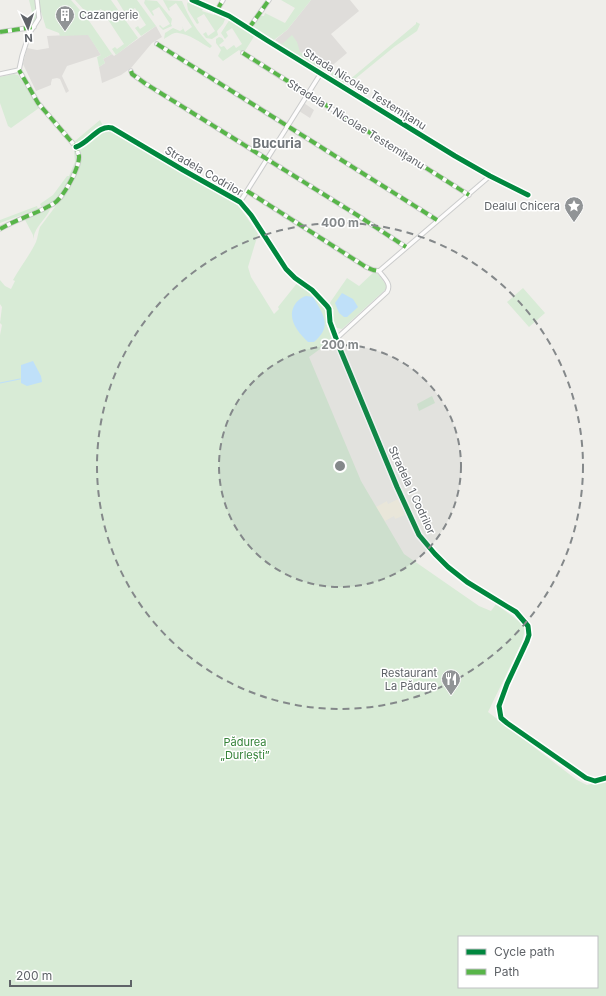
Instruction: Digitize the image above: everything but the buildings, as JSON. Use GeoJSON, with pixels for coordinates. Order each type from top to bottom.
{"type":"FeatureCollection","features":[{"type":"Feature","properties":{"kind":"street"},"geometry":{"type":"LineString","coordinates":[[0,229],[54,204],[72,179],[79,156],[76,147],[38,103],[19,70],[22,56],[30,34],[39,18],[37,0]]}},
{"type":"Feature","properties":{"kind":"street","name":"Strada Nicolae Testemițanu"},"geometry":{"type":"LineString","coordinates":[[192,0],[229,16],[490,176],[528,195]]}},
{"type":"Feature","properties":{"kind":"street"},"geometry":{"type":"LineString","coordinates":[[217,10],[223,0]]}},
{"type":"Feature","properties":{"kind":"street"},"geometry":{"type":"LineString","coordinates":[[249,28],[269,0]]}},
{"type":"Feature","properties":{"kind":"street"},"geometry":{"type":"LineString","coordinates":[[0,32],[34,27]]}},
{"type":"Feature","properties":{"kind":"street"},"geometry":{"type":"LineString","coordinates":[[156,44],[437,220]]}},
{"type":"Feature","properties":{"kind":"street","name":"Stradela 1 Nicolae Testemițanu"},"geometry":{"type":"LineString","coordinates":[[243,53],[469,195]]}},
{"type":"Feature","properties":{"kind":"street"},"geometry":{"type":"LineString","coordinates":[[0,74],[19,70]]}},
{"type":"Feature","properties":{"kind":"street"},"geometry":{"type":"LineString","coordinates":[[131,71],[132,74],[146,84],[406,247]]}},
{"type":"Feature","properties":{"kind":"street"},"geometry":{"type":"LineString","coordinates":[[240,202],[321,73]]}},
{"type":"Feature","properties":{"kind":"street","name":"Stradela Codrilor"},"geometry":{"type":"LineString","coordinates":[[76,147],[83,145],[102,128],[112,128],[240,202],[286,269],[295,278],[312,290],[327,306],[329,309],[330,322],[337,338]]}},
{"type":"Feature","properties":{"kind":"street"},"geometry":{"type":"LineString","coordinates":[[379,271],[490,176]]}},
{"type":"Feature","properties":{"kind":"street"},"geometry":{"type":"LineString","coordinates":[[247,191],[366,267],[379,271],[388,284],[388,290],[337,338]]}},
{"type":"Feature","properties":{"kind":"street","name":"Stradela 1 Codrilor"},"geometry":{"type":"LineString","coordinates":[[337,338],[397,487],[419,535],[448,567],[467,582],[516,612],[528,626],[529,635],[527,641],[507,684],[499,706],[501,718],[586,778],[595,781],[606,778]]}},
{"type":"Feature","properties":{"kind":"shaded area"},"geometry":{"type":"Polygon","coordinates":[[[311,0],[350,0],[359,11],[331,34],[347,53],[328,69],[300,52],[298,54],[275,40],[287,30],[311,0]]]}},
{"type":"Feature","properties":{"kind":"shaded area"},"geometry":{"type":"Polygon","coordinates":[[[156,26],[162,37],[152,43],[131,68],[121,75],[102,83],[99,67],[105,63],[103,59],[112,54],[114,56],[156,26]]]}},
{"type":"Feature","properties":{"kind":"shaded area"},"geometry":{"type":"Polygon","coordinates":[[[88,34],[101,55],[67,66],[62,76],[69,91],[66,93],[60,79],[57,78],[52,79],[51,85],[36,91],[23,64],[27,48],[37,50],[49,48],[47,36],[88,34]]]}},
{"type":"Feature","properties":{"kind":"shaded area"},"geometry":{"type":"Polygon","coordinates":[[[304,103],[314,110],[310,118],[299,111],[304,103]]]}},
{"type":"Feature","properties":{"kind":"shaded area"},"geometry":{"type":"Polygon","coordinates":[[[398,499],[405,515],[395,519],[394,516],[385,521],[376,507],[387,501],[388,504],[398,499]]]}},
{"type":"Feature","properties":{"kind":"green space"},"geometry":{"type":"Polygon","coordinates":[[[29,0],[35,0],[38,15],[35,22],[28,25],[32,23],[31,17],[33,16],[29,0]]]}},
{"type":"Feature","properties":{"kind":"green space"},"geometry":{"type":"Polygon","coordinates":[[[39,0],[71,0],[87,18],[112,54],[103,59],[105,63],[99,67],[97,57],[101,55],[88,35],[60,36],[59,33],[46,28],[39,5],[39,0]]]}},
{"type":"Feature","properties":{"kind":"green space"},"geometry":{"type":"Polygon","coordinates":[[[75,0],[111,0],[138,38],[116,55],[112,49],[115,47],[117,49],[124,44],[101,9],[93,14],[96,18],[93,20],[75,0]]]}},
{"type":"Feature","properties":{"kind":"green space"},"geometry":{"type":"Polygon","coordinates":[[[117,0],[137,0],[156,26],[141,36],[135,28],[138,26],[140,29],[146,25],[135,8],[129,12],[131,17],[128,18],[117,0]]]}},
{"type":"Feature","properties":{"kind":"green space"},"geometry":{"type":"Polygon","coordinates":[[[145,0],[157,1],[172,19],[172,26],[163,30],[159,26],[160,25],[163,28],[170,24],[159,7],[152,11],[153,16],[144,3],[145,0]]]}},
{"type":"Feature","properties":{"kind":"green space"},"geometry":{"type":"Polygon","coordinates":[[[163,0],[182,1],[194,25],[212,46],[210,48],[191,37],[178,33],[172,34],[164,39],[165,33],[173,28],[180,31],[183,29],[182,26],[185,32],[192,27],[176,3],[169,8],[169,11],[163,0]]]}},
{"type":"Feature","properties":{"kind":"green space"},"geometry":{"type":"Polygon","coordinates":[[[281,0],[311,0],[287,30],[274,40],[254,27],[254,24],[260,16],[264,16],[265,13],[285,23],[295,8],[281,0]]]}},
{"type":"Feature","properties":{"kind":"green space"},"geometry":{"type":"Polygon","coordinates":[[[188,2],[204,7],[202,11],[214,15],[216,12],[226,17],[223,24],[217,31],[218,35],[212,39],[206,38],[203,34],[206,32],[208,36],[215,31],[204,14],[197,18],[199,23],[197,24],[188,10],[188,2]]]}},
{"type":"Feature","properties":{"kind":"green space"},"geometry":{"type":"Polygon","coordinates":[[[230,19],[255,35],[243,54],[239,50],[223,61],[218,56],[221,50],[216,43],[216,39],[219,37],[222,38],[224,41],[219,45],[221,47],[224,46],[227,50],[234,45],[236,48],[242,44],[232,28],[226,32],[228,36],[225,39],[221,33],[230,19]]]}},
{"type":"Feature","properties":{"kind":"green space"},"geometry":{"type":"Polygon","coordinates":[[[416,22],[420,24],[417,31],[394,47],[350,83],[348,82],[343,84],[330,76],[332,72],[348,81],[416,24],[416,22]]]}},
{"type":"Feature","properties":{"kind":"green space"},"geometry":{"type":"Polygon","coordinates":[[[292,35],[297,42],[300,52],[328,69],[324,72],[279,45],[278,42],[282,44],[292,35]]]}},
{"type":"Feature","properties":{"kind":"green space"},"geometry":{"type":"Polygon","coordinates":[[[14,74],[18,75],[39,108],[11,128],[8,126],[0,103],[0,77],[14,74]]]}},
{"type":"Feature","properties":{"kind":"green space"},"geometry":{"type":"Polygon","coordinates":[[[100,120],[103,126],[82,144],[78,145],[75,141],[100,120]]]}},
{"type":"Feature","properties":{"kind":"green space","name":"Pădurea „Durlești”"},"geometry":{"type":"Polygon","coordinates":[[[108,129],[239,206],[258,234],[248,267],[251,277],[274,314],[298,282],[326,309],[334,339],[309,357],[361,481],[404,554],[479,606],[491,611],[496,604],[520,622],[525,629],[522,642],[488,712],[577,780],[587,785],[606,780],[606,996],[0,996],[0,335],[2,325],[0,323],[2,307],[0,304],[0,280],[5,286],[11,289],[15,281],[13,280],[36,242],[40,227],[73,183],[81,160],[80,149],[103,130],[108,129]]]}},
{"type":"Feature","properties":{"kind":"green space"},"geometry":{"type":"Polygon","coordinates":[[[74,151],[76,151],[77,157],[72,177],[60,196],[42,208],[40,204],[53,195],[67,176],[69,176],[75,162],[74,151]]]}},
{"type":"Feature","properties":{"kind":"green space"},"geometry":{"type":"Polygon","coordinates":[[[37,206],[38,209],[0,223],[0,220],[37,206]]]}},
{"type":"Feature","properties":{"kind":"green space"},"geometry":{"type":"Polygon","coordinates":[[[51,207],[39,225],[33,239],[33,235],[24,218],[51,207]]]}},
{"type":"Feature","properties":{"kind":"green space"},"geometry":{"type":"Polygon","coordinates":[[[374,272],[378,274],[387,286],[386,289],[342,329],[337,328],[332,319],[334,310],[329,304],[347,278],[359,286],[374,272]]]}},
{"type":"Feature","properties":{"kind":"green space"},"geometry":{"type":"Polygon","coordinates":[[[523,288],[545,313],[529,327],[507,302],[523,288]]]}},
{"type":"Feature","properties":{"kind":"green space"},"geometry":{"type":"Polygon","coordinates":[[[432,396],[435,403],[419,411],[417,404],[432,396]]]}},
{"type":"Feature","properties":{"kind":"water"},"geometry":{"type":"Polygon","coordinates":[[[342,293],[353,299],[358,307],[347,317],[344,317],[339,313],[335,303],[342,293]]]}},
{"type":"Feature","properties":{"kind":"water"},"geometry":{"type":"Polygon","coordinates":[[[306,296],[313,297],[323,314],[325,325],[320,336],[314,342],[308,342],[301,335],[295,326],[292,316],[292,311],[295,304],[306,296]]]}},
{"type":"Feature","properties":{"kind":"water"},"geometry":{"type":"Polygon","coordinates":[[[33,361],[41,376],[42,382],[27,386],[21,383],[21,365],[33,361]]]}},
{"type":"Feature","properties":{"kind":"waterway"},"geometry":{"type":"LineString","coordinates":[[0,383],[20,379]]}},
{"type":"Feature","properties":{"kind":"marked path"},"geometry":{"type":"LineString","coordinates":[[217,10],[223,0]]}},
{"type":"Feature","properties":{"kind":"marked path"},"geometry":{"type":"LineString","coordinates":[[249,28],[269,0]]}},
{"type":"Feature","properties":{"kind":"marked path"},"geometry":{"type":"LineString","coordinates":[[0,32],[34,27]]}},
{"type":"Feature","properties":{"kind":"marked path"},"geometry":{"type":"LineString","coordinates":[[157,44],[437,220]]}},
{"type":"Feature","properties":{"kind":"marked path"},"geometry":{"type":"LineString","coordinates":[[243,53],[469,195]]}},
{"type":"Feature","properties":{"kind":"marked path"},"geometry":{"type":"LineString","coordinates":[[0,229],[47,208],[57,201],[66,190],[79,161],[76,147],[38,103],[19,70]]}},
{"type":"Feature","properties":{"kind":"marked path"},"geometry":{"type":"LineString","coordinates":[[131,71],[132,74],[146,84],[406,247]]}},
{"type":"Feature","properties":{"kind":"marked path"},"geometry":{"type":"LineString","coordinates":[[247,191],[366,267],[379,271]]}},
{"type":"Feature","properties":{"kind":"cycle path"},"geometry":{"type":"LineString","coordinates":[[192,0],[229,16],[455,156],[528,195]]}},
{"type":"Feature","properties":{"kind":"cycle path"},"geometry":{"type":"LineString","coordinates":[[76,147],[81,145],[98,131],[112,128],[240,202],[251,215],[286,269],[295,278],[312,290],[329,309],[330,322],[340,349],[397,487],[419,535],[448,567],[467,582],[516,612],[528,626],[529,635],[527,641],[507,684],[499,706],[501,718],[586,778],[595,781],[606,778]]}},
{"type":"Feature","properties":{"kind":"place","name":"Cazangerie"},"geometry":{"type":"Point","coordinates":[65,32]}},
{"type":"Feature","properties":{"kind":"place","name":"Dealul Chicera"},"geometry":{"type":"Point","coordinates":[574,223]}},
{"type":"Feature","properties":{"kind":"place","name":"Restaurant La Pădure"},"geometry":{"type":"Point","coordinates":[451,696]}},
{"type":"Feature","properties":{"kind":"district","name":"Bucuria"},"geometry":{"type":"Point","coordinates":[277,143]}}]}
